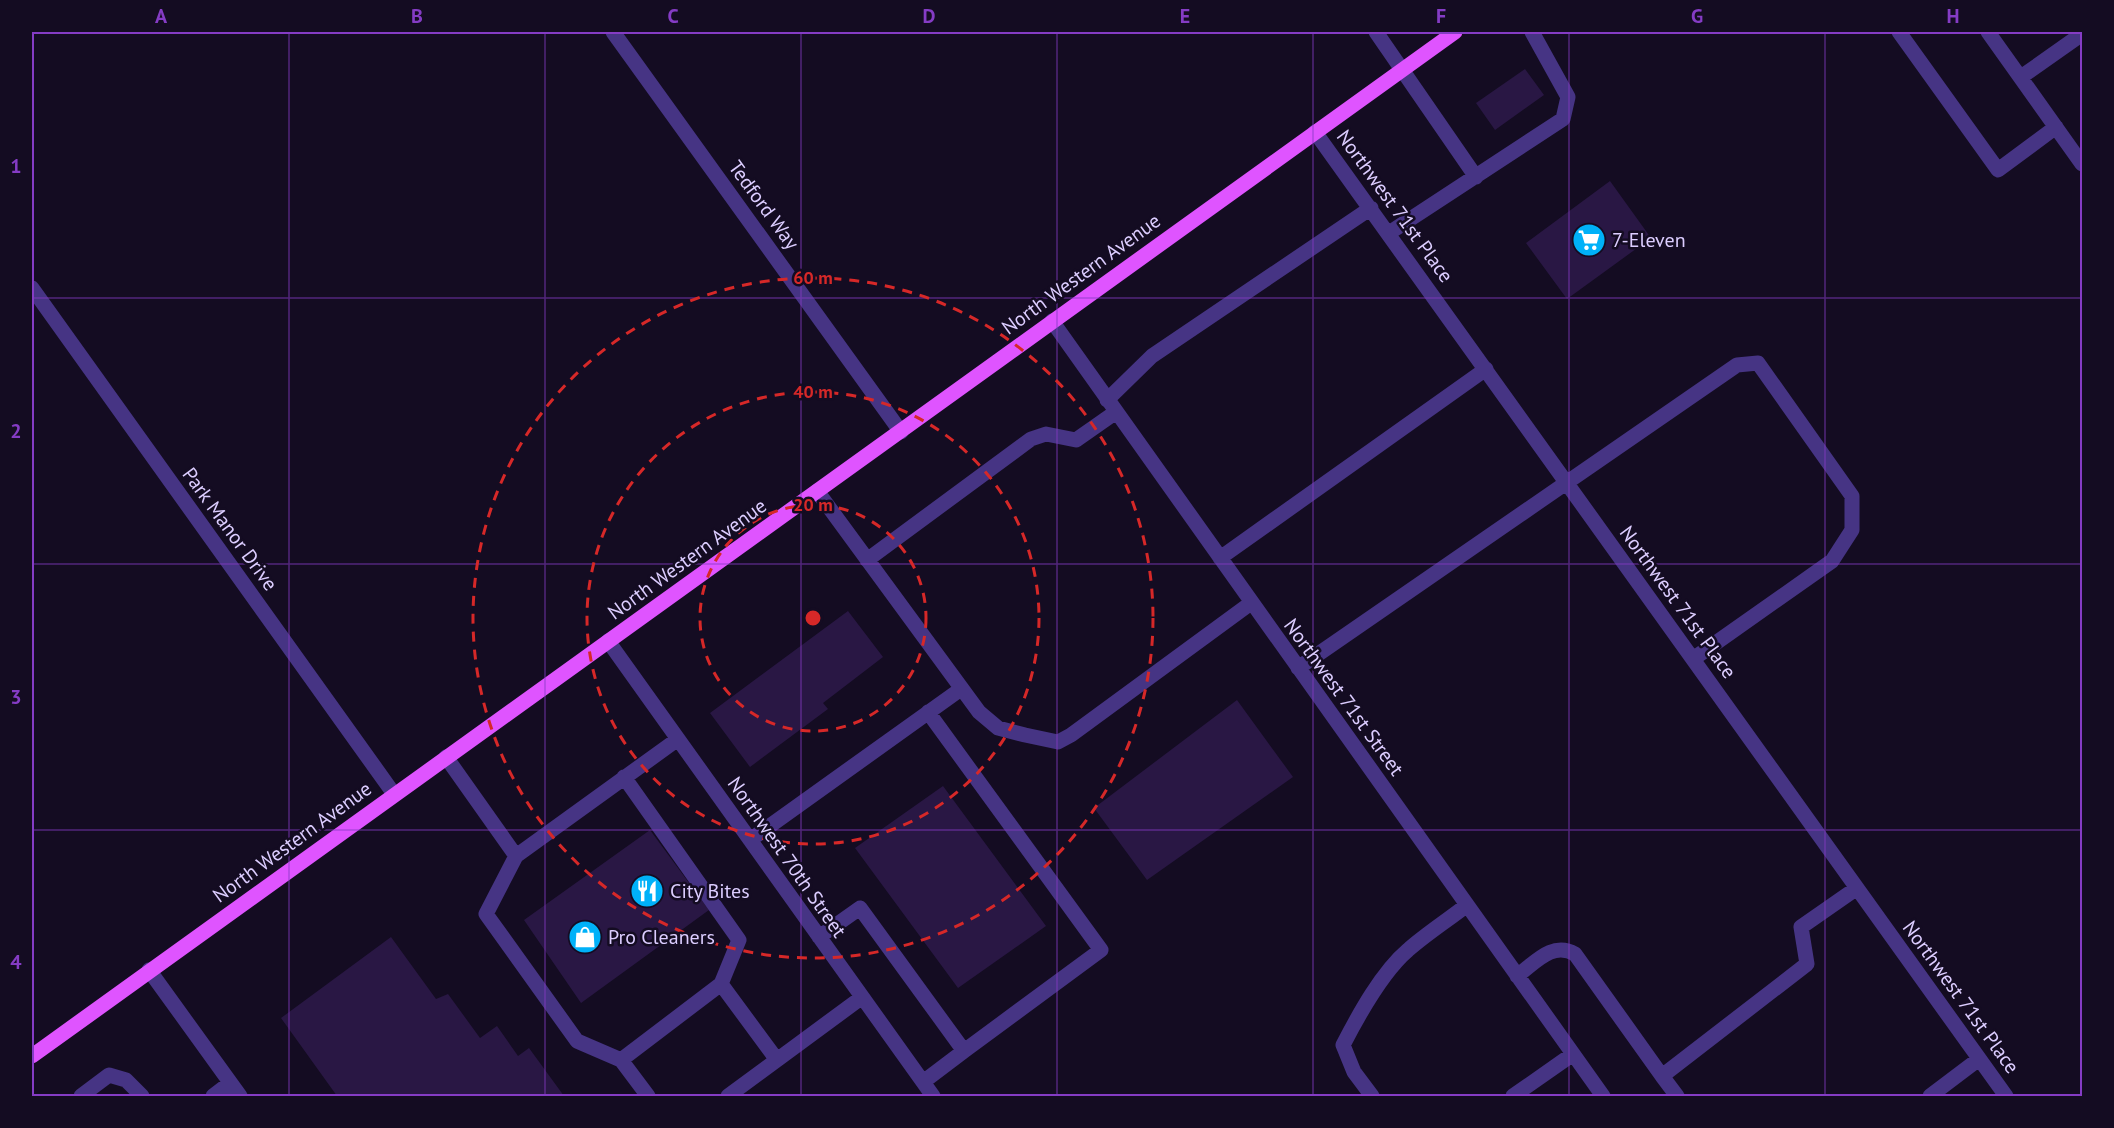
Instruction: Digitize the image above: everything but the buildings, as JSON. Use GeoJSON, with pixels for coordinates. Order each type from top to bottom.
{"type":"FeatureCollection","features":[{"type":"Feature","properties":{"kind":"main road","name":"North Western Avenue"},"geometry":{"type":"LineString","coordinates":[[32,1056],[1455,32]]}},
{"type":"Feature","properties":{"kind":"street","name":"Tedford Way"},"geometry":{"type":"LineString","coordinates":[[613,32],[901,432]]}},
{"type":"Feature","properties":{"kind":"street"},"geometry":{"type":"LineString","coordinates":[[1376,32],[1476,177]]}},
{"type":"Feature","properties":{"kind":"street"},"geometry":{"type":"LineString","coordinates":[[1389,233],[1563,119],[1568,97],[1532,32]]}},
{"type":"Feature","properties":{"kind":"street"},"geometry":{"type":"LineString","coordinates":[[1899,32],[1998,170],[2056,127]]}},
{"type":"Feature","properties":{"kind":"street"},"geometry":{"type":"LineString","coordinates":[[1988,32],[2082,164]]}},
{"type":"Feature","properties":{"kind":"street"},"geometry":{"type":"LineString","coordinates":[[2021,77],[2082,34]]}},
{"type":"Feature","properties":{"kind":"street","name":"Northwest 71st Place"},"geometry":{"type":"LineString","coordinates":[[1315,132],[2006,1096]]}},
{"type":"Feature","properties":{"kind":"street"},"geometry":{"type":"LineString","coordinates":[[867,560],[1030,439],[1046,434],[1076,440],[1111,406],[1152,356],[1371,208]]}},
{"type":"Feature","properties":{"kind":"street","name":"Park Manor Drive"},"geometry":{"type":"LineString","coordinates":[[32,288],[394,795]]}},
{"type":"Feature","properties":{"kind":"street","name":"Northwest 71st Street"},"geometry":{"type":"LineString","coordinates":[[1052,321],[1603,1096]]}},
{"type":"Feature","properties":{"kind":"street"},"geometry":{"type":"LineString","coordinates":[[1298,668],[1737,365],[1758,363],[1852,496],[1852,530],[1832,561],[1694,659]]}},
{"type":"Feature","properties":{"kind":"street"},"geometry":{"type":"LineString","coordinates":[[1220,558],[1486,369]]}},
{"type":"Feature","properties":{"kind":"street"},"geometry":{"type":"LineString","coordinates":[[817,491],[961,689],[979,712],[998,728],[1058,742],[1071,735],[1251,603]]}},
{"type":"Feature","properties":{"kind":"street","name":"Northwest 70th Street"},"geometry":{"type":"LineString","coordinates":[[608,641],[933,1096]]}},
{"type":"Feature","properties":{"kind":"street"},"geometry":{"type":"LineString","coordinates":[[750,840],[961,689]]}},
{"type":"Feature","properties":{"kind":"street"},"geometry":{"type":"LineString","coordinates":[[922,1082],[1101,950],[928,712]]}},
{"type":"Feature","properties":{"kind":"street"},"geometry":{"type":"LineString","coordinates":[[648,1096],[621,1060],[577,1041],[486,914],[516,856],[678,739]]}},
{"type":"Feature","properties":{"kind":"street"},"geometry":{"type":"LineString","coordinates":[[446,757],[516,856]]}},
{"type":"Feature","properties":{"kind":"street"},"geometry":{"type":"LineString","coordinates":[[621,1060],[721,984],[739,940],[624,777]]}},
{"type":"Feature","properties":{"kind":"street"},"geometry":{"type":"LineString","coordinates":[[1662,1076],[1807,964],[1801,927],[1857,888]]}},
{"type":"Feature","properties":{"kind":"street"},"geometry":{"type":"LineString","coordinates":[[1372,1096],[1354,1072],[1343,1045],[1362,1009],[1406,951],[1467,905]]}},
{"type":"Feature","properties":{"kind":"street"},"geometry":{"type":"LineString","coordinates":[[819,937],[860,908],[964,1051]]}},
{"type":"Feature","properties":{"kind":"street"},"geometry":{"type":"LineString","coordinates":[[1517,976],[1555,949],[1575,954],[1677,1096]]}},
{"type":"Feature","properties":{"kind":"street"},"geometry":{"type":"LineString","coordinates":[[149,970],[240,1096]]}},
{"type":"Feature","properties":{"kind":"street"},"geometry":{"type":"LineString","coordinates":[[721,984],[777,1060]]}},
{"type":"Feature","properties":{"kind":"street"},"geometry":{"type":"LineString","coordinates":[[728,1096],[861,998]]}},
{"type":"Feature","properties":{"kind":"street"},"geometry":{"type":"LineString","coordinates":[[1513,1096],[1573,1054]]}},
{"type":"Feature","properties":{"kind":"street"},"geometry":{"type":"LineString","coordinates":[[1930,1096],[1980,1059]]}},
{"type":"Feature","properties":{"kind":"street"},"geometry":{"type":"LineString","coordinates":[[81,1096],[109,1075],[126,1080],[142,1096]]}},
{"type":"Feature","properties":{"kind":"street"},"geometry":{"type":"LineString","coordinates":[[213,1096],[230,1083]]}},
{"type":"Feature","properties":{"kind":"place","name":"7-Eleven"},"geometry":{"type":"Point","coordinates":[1589,240]}},
{"type":"Feature","properties":{"kind":"place","name":"City Bites"},"geometry":{"type":"Point","coordinates":[647,891]}},
{"type":"Feature","properties":{"kind":"place","name":"Pro Cleaners"},"geometry":{"type":"Point","coordinates":[585,937]}}]}
